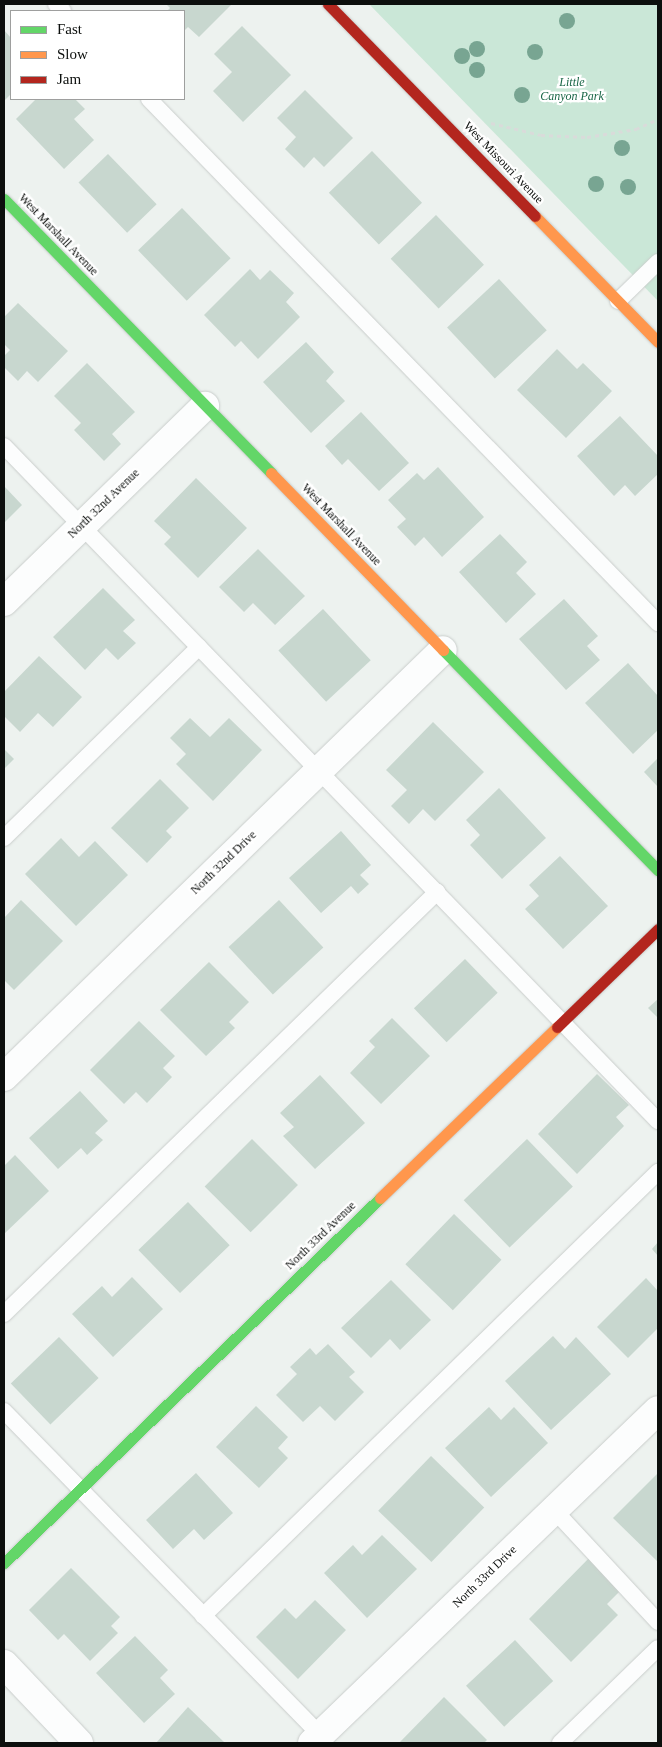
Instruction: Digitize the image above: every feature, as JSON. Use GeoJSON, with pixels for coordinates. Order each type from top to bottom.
{"type":"FeatureCollection","features":[{"type":"Feature","properties":{"kind":"street","name":"West Missouri Avenue"},"geometry":{"type":"LineString","coordinates":[[328,4],[658,342]]}},
{"type":"Feature","properties":{"kind":"street","name":"West Marshall Avenue"},"geometry":{"type":"LineString","coordinates":[[4,199],[658,870]]}},
{"type":"Feature","properties":{"kind":"street","name":"North 32nd Avenue"},"geometry":{"type":"LineString","coordinates":[[4,602],[205,406]]}},
{"type":"Feature","properties":{"kind":"street","name":"North 32nd Drive"},"geometry":{"type":"LineString","coordinates":[[4,1077],[444,650]]}},
{"type":"Feature","properties":{"kind":"street","name":"North 33rd Avenue"},"geometry":{"type":"LineString","coordinates":[[4,1564],[658,929]]}},
{"type":"Feature","properties":{"kind":"street","name":"North 33rd Drive"},"geometry":{"type":"LineString","coordinates":[[316,1739],[658,1410]]}},
{"type":"Feature","properties":{"kind":"street"},"geometry":{"type":"LineString","coordinates":[[4,1664],[79,1743]]}},
{"type":"Feature","properties":{"kind":"lane"},"geometry":{"type":"LineString","coordinates":[[150,100],[658,623]]}},
{"type":"Feature","properties":{"kind":"lane"},"geometry":{"type":"LineString","coordinates":[[618,302],[658,262]]}},
{"type":"Feature","properties":{"kind":"lane"},"geometry":{"type":"LineString","coordinates":[[4,446],[658,1121]]}},
{"type":"Feature","properties":{"kind":"lane"},"geometry":{"type":"LineString","coordinates":[[4,838],[199,647]]}},
{"type":"Feature","properties":{"kind":"lane"},"geometry":{"type":"LineString","coordinates":[[4,1314],[437,892]]}},
{"type":"Feature","properties":{"kind":"lane"},"geometry":{"type":"LineString","coordinates":[[203,1616],[658,1172]]}},
{"type":"Feature","properties":{"kind":"lane"},"geometry":{"type":"LineString","coordinates":[[4,1411],[203,1616],[316,1739]]}},
{"type":"Feature","properties":{"kind":"lane"},"geometry":{"type":"LineString","coordinates":[[554,1510],[658,1622]]}},
{"type":"Feature","properties":{"kind":"lane"},"geometry":{"type":"LineString","coordinates":[[560,1743],[658,1648]]}},
{"type":"Feature","properties":{"kind":"path"},"geometry":{"type":"LineString","coordinates":[[491,123],[541,135],[587,137],[636,129],[658,119]]}},
{"type":"Feature","properties":{"kind":"green space","name":"Little Canyon Park"},"geometry":{"type":"Polygon","coordinates":[[[369,4],[658,4],[658,301],[369,4]]]}},
{"type":"Feature","properties":{"kind":"building"},"geometry":{"type":"Polygon","coordinates":[[[166,4],[231,5],[199,37],[188,27],[185,30],[185,10],[168,10],[170,8],[166,4]]]}},
{"type":"Feature","properties":{"kind":"building"},"geometry":{"type":"Polygon","coordinates":[[[242,26],[291,75],[243,122],[213,91],[232,72],[214,54],[242,26]]]}},
{"type":"Feature","properties":{"kind":"building"},"geometry":{"type":"Polygon","coordinates":[[[4,30],[10,37],[10,95],[4,101],[4,30]]]}},
{"type":"Feature","properties":{"kind":"building"},"geometry":{"type":"Polygon","coordinates":[[[305,90],[353,138],[324,167],[314,157],[304,168],[285,149],[296,137],[277,118],[305,90]]]}},
{"type":"Feature","properties":{"kind":"building"},"geometry":{"type":"Polygon","coordinates":[[[35,100],[76,100],[85,109],[74,119],[94,140],[64,169],[16,119],[35,100]]]}},
{"type":"Feature","properties":{"kind":"building"},"geometry":{"type":"Polygon","coordinates":[[[372,151],[422,203],[379,244],[329,193],[372,151]]]}},
{"type":"Feature","properties":{"kind":"building"},"geometry":{"type":"Polygon","coordinates":[[[108,154],[157,204],[127,233],[79,182],[108,154]]]}},
{"type":"Feature","properties":{"kind":"building"},"geometry":{"type":"Polygon","coordinates":[[[182,208],[231,258],[187,301],[138,250],[182,208]]]}},
{"type":"Feature","properties":{"kind":"building"},"geometry":{"type":"Polygon","coordinates":[[[436,215],[484,265],[439,308],[391,259],[436,215]]]}},
{"type":"Feature","properties":{"kind":"building"},"geometry":{"type":"Polygon","coordinates":[[[250,269],[260,280],[270,270],[294,293],[286,302],[300,317],[258,359],[241,341],[235,347],[204,315],[250,269]]]}},
{"type":"Feature","properties":{"kind":"building"},"geometry":{"type":"Polygon","coordinates":[[[499,279],[547,330],[495,379],[447,327],[499,279]]]}},
{"type":"Feature","properties":{"kind":"building"},"geometry":{"type":"Polygon","coordinates":[[[18,303],[68,351],[38,382],[27,371],[18,381],[4,367],[4,356],[10,350],[4,344],[4,317],[18,303]]]}},
{"type":"Feature","properties":{"kind":"building"},"geometry":{"type":"Polygon","coordinates":[[[306,342],[334,372],[326,381],[345,401],[311,433],[263,382],[306,342]]]}},
{"type":"Feature","properties":{"kind":"building"},"geometry":{"type":"Polygon","coordinates":[[[557,349],[577,369],[583,363],[612,391],[566,438],[517,390],[557,349]]]}},
{"type":"Feature","properties":{"kind":"building"},"geometry":{"type":"Polygon","coordinates":[[[87,363],[135,412],[112,434],[121,444],[104,461],[74,430],[81,423],[54,396],[87,363]]]}},
{"type":"Feature","properties":{"kind":"building"},"geometry":{"type":"Polygon","coordinates":[[[361,412],[409,463],[379,491],[348,459],[342,465],[325,446],[361,412]]]}},
{"type":"Feature","properties":{"kind":"building"},"geometry":{"type":"Polygon","coordinates":[[[620,416],[658,456],[658,474],[635,496],[625,485],[614,496],[577,456],[620,416]]]}},
{"type":"Feature","properties":{"kind":"building"},"geometry":{"type":"Polygon","coordinates":[[[438,467],[484,517],[442,557],[424,537],[415,546],[397,527],[406,519],[388,500],[417,473],[424,480],[438,467]]]}},
{"type":"Feature","properties":{"kind":"building"},"geometry":{"type":"Polygon","coordinates":[[[196,478],[247,528],[198,578],[164,544],[171,537],[154,521],[196,478]]]}},
{"type":"Feature","properties":{"kind":"building"},"geometry":{"type":"Polygon","coordinates":[[[4,486],[22,505],[4,523],[4,486]]]}},
{"type":"Feature","properties":{"kind":"building"},"geometry":{"type":"Polygon","coordinates":[[[500,534],[527,562],[516,573],[536,594],[506,623],[459,572],[500,534]]]}},
{"type":"Feature","properties":{"kind":"building"},"geometry":{"type":"Polygon","coordinates":[[[258,549],[305,596],[275,625],[253,603],[244,612],[219,587],[258,549]]]}},
{"type":"Feature","properties":{"kind":"building"},"geometry":{"type":"Polygon","coordinates":[[[103,588],[135,620],[123,631],[136,643],[118,660],[106,648],[85,670],[53,637],[103,588]]]}},
{"type":"Feature","properties":{"kind":"building"},"geometry":{"type":"Polygon","coordinates":[[[564,599],[598,636],[587,646],[600,660],[566,690],[519,639],[564,599]]]}},
{"type":"Feature","properties":{"kind":"building"},"geometry":{"type":"Polygon","coordinates":[[[323,609],[371,660],[326,702],[278,651],[323,609]]]}},
{"type":"Feature","properties":{"kind":"building"},"geometry":{"type":"Polygon","coordinates":[[[39,656],[82,697],[53,727],[38,713],[20,732],[4,716],[4,692],[39,656]]]}},
{"type":"Feature","properties":{"kind":"building"},"geometry":{"type":"Polygon","coordinates":[[[628,663],[658,696],[658,730],[633,754],[585,703],[628,663]]]}},
{"type":"Feature","properties":{"kind":"building"},"geometry":{"type":"Polygon","coordinates":[[[190,718],[210,737],[229,718],[262,750],[213,801],[176,764],[186,754],[170,738],[190,718]]]}},
{"type":"Feature","properties":{"kind":"building"},"geometry":{"type":"Polygon","coordinates":[[[433,722],[484,772],[435,821],[423,809],[409,824],[391,806],[407,790],[386,770],[433,722]]]}},
{"type":"Feature","properties":{"kind":"building"},"geometry":{"type":"Polygon","coordinates":[[[4,749],[14,759],[4,769],[4,749]]]}},
{"type":"Feature","properties":{"kind":"building"},"geometry":{"type":"Polygon","coordinates":[[[658,758],[658,787],[644,772],[658,758]]]}},
{"type":"Feature","properties":{"kind":"building"},"geometry":{"type":"Polygon","coordinates":[[[160,779],[189,808],[166,831],[172,837],[147,863],[111,828],[160,779]]]}},
{"type":"Feature","properties":{"kind":"building"},"geometry":{"type":"Polygon","coordinates":[[[499,788],[546,838],[502,879],[470,845],[480,835],[466,820],[499,788]]]}},
{"type":"Feature","properties":{"kind":"building"},"geometry":{"type":"Polygon","coordinates":[[[341,831],[371,865],[360,875],[369,884],[358,894],[351,886],[321,913],[289,878],[341,831]]]}},
{"type":"Feature","properties":{"kind":"building"},"geometry":{"type":"Polygon","coordinates":[[[61,838],[79,857],[95,841],[128,875],[76,926],[25,874],[61,838]]]}},
{"type":"Feature","properties":{"kind":"building"},"geometry":{"type":"Polygon","coordinates":[[[560,856],[608,906],[563,949],[525,909],[539,896],[529,885],[560,856]]]}},
{"type":"Feature","properties":{"kind":"building"},"geometry":{"type":"Polygon","coordinates":[[[21,900],[63,941],[14,990],[4,980],[4,918],[21,900]]]}},
{"type":"Feature","properties":{"kind":"building"},"geometry":{"type":"Polygon","coordinates":[[[279,900],[323,948],[273,995],[229,947],[279,900]]]}},
{"type":"Feature","properties":{"kind":"building"},"geometry":{"type":"Polygon","coordinates":[[[465,959],[498,993],[447,1042],[414,1008],[465,959]]]}},
{"type":"Feature","properties":{"kind":"building"},"geometry":{"type":"Polygon","coordinates":[[[209,962],[249,1002],[229,1022],[235,1028],[206,1056],[160,1010],[209,962]]]}},
{"type":"Feature","properties":{"kind":"building"},"geometry":{"type":"Polygon","coordinates":[[[658,999],[658,1018],[648,1008],[658,999]]]}},
{"type":"Feature","properties":{"kind":"building"},"geometry":{"type":"Polygon","coordinates":[[[392,1018],[430,1056],[381,1104],[350,1073],[375,1047],[369,1041],[392,1018]]]}},
{"type":"Feature","properties":{"kind":"building"},"geometry":{"type":"Polygon","coordinates":[[[139,1021],[175,1056],[163,1068],[172,1077],[147,1103],[136,1092],[124,1104],[90,1070],[139,1021]]]}},
{"type":"Feature","properties":{"kind":"building"},"geometry":{"type":"Polygon","coordinates":[[[597,1074],[629,1105],[616,1117],[624,1126],[577,1174],[538,1134],[597,1074]]]}},
{"type":"Feature","properties":{"kind":"building"},"geometry":{"type":"Polygon","coordinates":[[[320,1075],[365,1123],[315,1169],[283,1136],[294,1127],[280,1113],[320,1075]]]}},
{"type":"Feature","properties":{"kind":"building"},"geometry":{"type":"Polygon","coordinates":[[[80,1091],[108,1121],[95,1133],[103,1140],[87,1155],[81,1148],[58,1169],[29,1138],[80,1091]]]}},
{"type":"Feature","properties":{"kind":"building"},"geometry":{"type":"Polygon","coordinates":[[[252,1139],[298,1185],[251,1232],[205,1186],[252,1139]]]}},
{"type":"Feature","properties":{"kind":"building"},"geometry":{"type":"Polygon","coordinates":[[[527,1139],[573,1186],[510,1248],[464,1200],[527,1139]]]}},
{"type":"Feature","properties":{"kind":"building"},"geometry":{"type":"Polygon","coordinates":[[[15,1155],[49,1191],[4,1234],[4,1166],[15,1155]]]}},
{"type":"Feature","properties":{"kind":"building"},"geometry":{"type":"Polygon","coordinates":[[[188,1202],[230,1245],[180,1293],[138,1250],[188,1202]]]}},
{"type":"Feature","properties":{"kind":"building"},"geometry":{"type":"Polygon","coordinates":[[[454,1214],[501,1260],[453,1310],[405,1264],[454,1214]]]}},
{"type":"Feature","properties":{"kind":"building"},"geometry":{"type":"Polygon","coordinates":[[[658,1242],[658,1256],[652,1249],[658,1242]]]}},
{"type":"Feature","properties":{"kind":"building"},"geometry":{"type":"Polygon","coordinates":[[[132,1277],[163,1309],[113,1357],[72,1314],[102,1286],[112,1297],[132,1277]]]}},
{"type":"Feature","properties":{"kind":"building"},"geometry":{"type":"Polygon","coordinates":[[[646,1278],[658,1291],[658,1328],[628,1358],[597,1327],[646,1278]]]}},
{"type":"Feature","properties":{"kind":"building"},"geometry":{"type":"Polygon","coordinates":[[[391,1280],[431,1320],[400,1350],[390,1339],[371,1358],[341,1328],[391,1280]]]}},
{"type":"Feature","properties":{"kind":"building"},"geometry":{"type":"Polygon","coordinates":[[[553,1336],[565,1349],[576,1337],[611,1374],[551,1430],[505,1381],[553,1336]]]}},
{"type":"Feature","properties":{"kind":"building"},"geometry":{"type":"Polygon","coordinates":[[[59,1337],[99,1378],[50,1425],[11,1384],[59,1337]]]}},
{"type":"Feature","properties":{"kind":"building"},"geometry":{"type":"Polygon","coordinates":[[[328,1344],[355,1372],[349,1377],[364,1392],[335,1421],[320,1406],[303,1422],[276,1395],[297,1374],[290,1367],[310,1348],[316,1355],[328,1344]]]}},
{"type":"Feature","properties":{"kind":"building"},"geometry":{"type":"Polygon","coordinates":[[[256,1406],[288,1437],[278,1448],[288,1458],[259,1488],[216,1447],[256,1406]]]}},
{"type":"Feature","properties":{"kind":"building"},"geometry":{"type":"Polygon","coordinates":[[[489,1407],[501,1420],[514,1407],[548,1443],[491,1497],[445,1448],[489,1407]]]}},
{"type":"Feature","properties":{"kind":"building"},"geometry":{"type":"Polygon","coordinates":[[[431,1456],[484,1507],[431,1562],[378,1511],[431,1456]]]}},
{"type":"Feature","properties":{"kind":"building"},"geometry":{"type":"Polygon","coordinates":[[[196,1473],[233,1513],[204,1540],[194,1529],[173,1549],[146,1520],[196,1473]]]}},
{"type":"Feature","properties":{"kind":"building"},"geometry":{"type":"Polygon","coordinates":[[[658,1473],[658,1562],[613,1518],[658,1473]]]}},
{"type":"Feature","properties":{"kind":"building"},"geometry":{"type":"Polygon","coordinates":[[[382,1535],[417,1569],[367,1618],[324,1573],[353,1545],[362,1555],[382,1535]]]}},
{"type":"Feature","properties":{"kind":"building"},"geometry":{"type":"Polygon","coordinates":[[[590,1557],[622,1589],[607,1604],[618,1615],[571,1662],[529,1619],[590,1557]]]}},
{"type":"Feature","properties":{"kind":"building"},"geometry":{"type":"Polygon","coordinates":[[[71,1568],[120,1617],[111,1626],[118,1633],[90,1661],[64,1634],[58,1640],[29,1610],[71,1568]]]}},
{"type":"Feature","properties":{"kind":"building"},"geometry":{"type":"Polygon","coordinates":[[[315,1600],[346,1630],[298,1679],[256,1637],[285,1608],[296,1619],[315,1600]]]}},
{"type":"Feature","properties":{"kind":"building"},"geometry":{"type":"Polygon","coordinates":[[[135,1636],[168,1670],[160,1678],[175,1694],[144,1723],[96,1673],[135,1636]]]}},
{"type":"Feature","properties":{"kind":"building"},"geometry":{"type":"Polygon","coordinates":[[[515,1640],[553,1681],[504,1727],[466,1686],[515,1640]]]}},
{"type":"Feature","properties":{"kind":"building"},"geometry":{"type":"Polygon","coordinates":[[[444,1697],[487,1740],[484,1743],[399,1743],[444,1697]]]}},
{"type":"Feature","properties":{"kind":"building"},"geometry":{"type":"Polygon","coordinates":[[[188,1707],[225,1743],[156,1743],[188,1707]]]}},
{"type":"Feature","properties":{"kind":"traffic: fast"},"geometry":{"type":"LineString","coordinates":[[4,199],[271,473]]}},
{"type":"Feature","properties":{"kind":"traffic: fast"},"geometry":{"type":"LineString","coordinates":[[443,650],[658,870]]}},
{"type":"Feature","properties":{"kind":"traffic: fast"},"geometry":{"type":"LineString","coordinates":[[4,1563],[380,1198]]}},
{"type":"Feature","properties":{"kind":"traffic: slow"},"geometry":{"type":"LineString","coordinates":[[535,216],[658,342]]}},
{"type":"Feature","properties":{"kind":"traffic: slow"},"geometry":{"type":"LineString","coordinates":[[271,473],[443,650]]}},
{"type":"Feature","properties":{"kind":"traffic: slow"},"geometry":{"type":"LineString","coordinates":[[380,1198],[557,1027]]}},
{"type":"Feature","properties":{"kind":"traffic: jam"},"geometry":{"type":"LineString","coordinates":[[328,4],[535,216]]}},
{"type":"Feature","properties":{"kind":"traffic: jam"},"geometry":{"type":"LineString","coordinates":[[557,1027],[658,929]]}}]}
